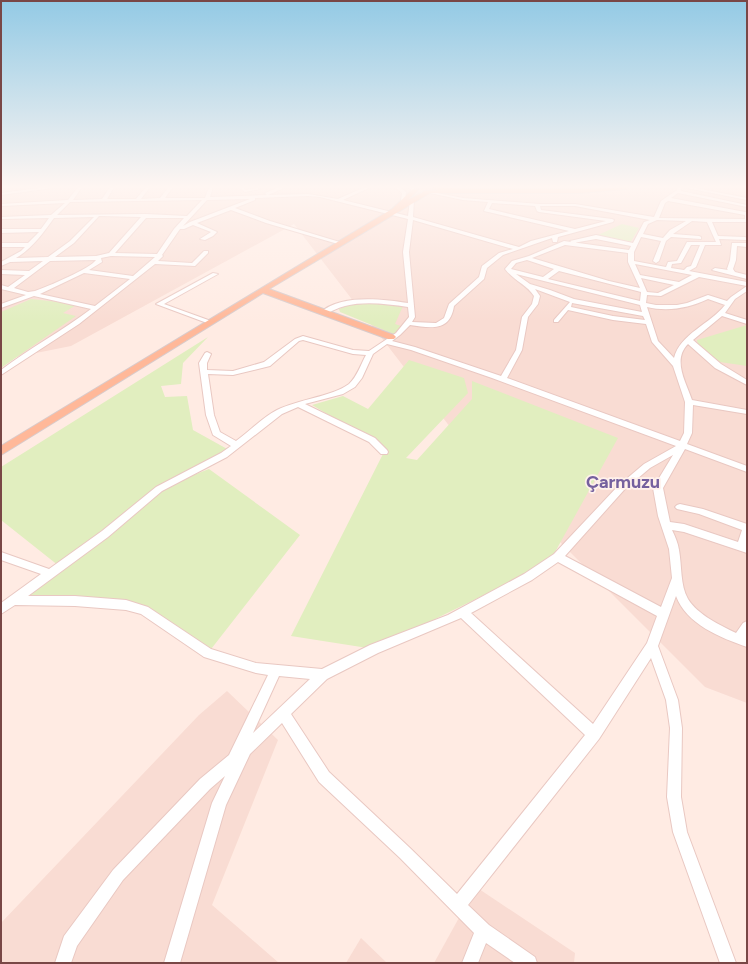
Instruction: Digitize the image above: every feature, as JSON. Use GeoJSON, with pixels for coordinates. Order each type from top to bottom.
{"type":"FeatureCollection","features":[{"type":"Feature","properties":{"kind":"main road"},"geometry":{"type":"LineString","coordinates":[[1,451],[358,232]]}},
{"type":"Feature","properties":{"kind":"main road"},"geometry":{"type":"LineString","coordinates":[[263,290],[391,338]]}},
{"type":"Feature","properties":{"kind":"street"},"geometry":{"type":"LineString","coordinates":[[1,264],[4,260],[23,252],[41,232]]}},
{"type":"Feature","properties":{"kind":"street"},"geometry":{"type":"LineString","coordinates":[[9,289],[51,259],[82,232]]}},
{"type":"Feature","properties":{"kind":"street"},"geometry":{"type":"LineString","coordinates":[[111,254],[131,232]]}},
{"type":"Feature","properties":{"kind":"street"},"geometry":{"type":"LineString","coordinates":[[1,373],[21,358],[77,322],[135,278],[160,256],[175,232]]}},
{"type":"Feature","properties":{"kind":"street"},"geometry":{"type":"LineString","coordinates":[[203,239],[214,232]]}},
{"type":"Feature","properties":{"kind":"street"},"geometry":{"type":"LineString","coordinates":[[302,232],[340,243]]}},
{"type":"Feature","properties":{"kind":"street"},"geometry":{"type":"LineString","coordinates":[[1,609],[49,573],[106,534],[159,489],[224,455],[279,412],[298,404],[340,392],[352,385],[358,378],[370,352],[391,338],[409,323],[412,317],[406,252],[408,232]]}},
{"type":"Feature","properties":{"kind":"street"},"geometry":{"type":"LineString","coordinates":[[463,232],[520,249]]}},
{"type":"Feature","properties":{"kind":"street"},"geometry":{"type":"LineString","coordinates":[[409,323],[427,326],[439,325],[446,321],[450,314],[451,305],[482,278],[484,267],[501,254],[520,249],[533,242],[572,232]]}},
{"type":"Feature","properties":{"kind":"street"},"geometry":{"type":"LineString","coordinates":[[641,232],[630,252],[631,262],[644,292],[643,305],[655,342],[676,365],[689,402],[688,433],[658,488],[666,525],[674,549],[677,578],[684,604],[702,620],[742,640],[747,626]]}},
{"type":"Feature","properties":{"kind":"street"},"geometry":{"type":"LineString","coordinates":[[656,260],[665,240],[672,232]]}},
{"type":"Feature","properties":{"kind":"street"},"geometry":{"type":"LineString","coordinates":[[668,269],[670,264],[679,262],[689,243],[719,244],[714,232]]}},
{"type":"Feature","properties":{"kind":"street"},"geometry":{"type":"LineString","coordinates":[[639,235],[665,240]]}},
{"type":"Feature","properties":{"kind":"street"},"geometry":{"type":"LineString","coordinates":[[670,235],[747,239]]}},
{"type":"Feature","properties":{"kind":"street"},"geometry":{"type":"LineString","coordinates":[[555,236],[556,245]]}},
{"type":"Feature","properties":{"kind":"street"},"geometry":{"type":"LineString","coordinates":[[634,245],[596,236],[556,245],[514,262],[508,269],[514,277],[533,287],[560,296],[572,302],[646,315]]}},
{"type":"Feature","properties":{"kind":"street"},"geometry":{"type":"LineString","coordinates":[[569,243],[630,252]]}},
{"type":"Feature","properties":{"kind":"street"},"geometry":{"type":"LineString","coordinates":[[686,272],[689,268],[694,267],[703,244]]}},
{"type":"Feature","properties":{"kind":"street"},"geometry":{"type":"LineString","coordinates":[[733,273],[730,269],[733,260],[734,244],[747,245]]}},
{"type":"Feature","properties":{"kind":"street"},"geometry":{"type":"LineString","coordinates":[[1,245],[30,245]]}},
{"type":"Feature","properties":{"kind":"street"},"geometry":{"type":"LineString","coordinates":[[154,262],[193,266],[206,252]]}},
{"type":"Feature","properties":{"kind":"street"},"geometry":{"type":"LineString","coordinates":[[4,260],[98,258],[102,255],[111,254],[160,256]]}},
{"type":"Feature","properties":{"kind":"street"},"geometry":{"type":"LineString","coordinates":[[1,306],[34,294],[84,271],[100,261],[98,258]]}},
{"type":"Feature","properties":{"kind":"street"},"geometry":{"type":"LineString","coordinates":[[526,258],[583,276],[659,295],[699,274]]}},
{"type":"Feature","properties":{"kind":"street"},"geometry":{"type":"LineString","coordinates":[[631,262],[747,284]]}},
{"type":"Feature","properties":{"kind":"street"},"geometry":{"type":"LineString","coordinates":[[544,279],[558,269]]}},
{"type":"Feature","properties":{"kind":"street"},"geometry":{"type":"LineString","coordinates":[[714,270],[747,277]]}},
{"type":"Feature","properties":{"kind":"street"},"geometry":{"type":"LineString","coordinates":[[84,271],[135,278]]}},
{"type":"Feature","properties":{"kind":"street"},"geometry":{"type":"LineString","coordinates":[[510,271],[656,308],[677,308],[696,303],[708,297],[729,304]]}},
{"type":"Feature","properties":{"kind":"street"},"geometry":{"type":"LineString","coordinates":[[1,272],[31,274]]}},
{"type":"Feature","properties":{"kind":"street"},"geometry":{"type":"LineString","coordinates":[[209,322],[159,304],[215,274]]}},
{"type":"Feature","properties":{"kind":"street"},"geometry":{"type":"LineString","coordinates":[[560,296],[583,276]]}},
{"type":"Feature","properties":{"kind":"street"},"geometry":{"type":"LineString","coordinates":[[638,276],[680,284]]}},
{"type":"Feature","properties":{"kind":"street"},"geometry":{"type":"LineString","coordinates":[[533,287],[551,281]]}},
{"type":"Feature","properties":{"kind":"street"},"geometry":{"type":"LineString","coordinates":[[1,287],[95,308]]}},
{"type":"Feature","properties":{"kind":"street"},"geometry":{"type":"LineString","coordinates":[[503,378],[519,350],[524,317],[535,304],[537,296],[533,287]]}},
{"type":"Feature","properties":{"kind":"street"},"geometry":{"type":"LineString","coordinates":[[676,365],[679,352],[688,340],[721,314],[733,298],[747,288]]}},
{"type":"Feature","properties":{"kind":"street"},"geometry":{"type":"LineString","coordinates":[[324,312],[350,303],[375,300],[410,305]]}},
{"type":"Feature","properties":{"kind":"street"},"geometry":{"type":"LineString","coordinates":[[556,321],[572,302]]}},
{"type":"Feature","properties":{"kind":"street"},"geometry":{"type":"LineString","coordinates":[[567,308],[600,315],[648,322]]}},
{"type":"Feature","properties":{"kind":"street"},"geometry":{"type":"LineString","coordinates":[[721,314],[747,322]]}},
{"type":"Feature","properties":{"kind":"street"},"geometry":{"type":"LineString","coordinates":[[736,319],[747,314]]}},
{"type":"Feature","properties":{"kind":"street"},"geometry":{"type":"LineString","coordinates":[[204,372],[233,373],[268,364],[297,340],[303,338],[353,352],[370,352]]}},
{"type":"Feature","properties":{"kind":"street"},"geometry":{"type":"LineString","coordinates":[[391,338],[413,348],[503,378],[747,469]]}},
{"type":"Feature","properties":{"kind":"street"},"geometry":{"type":"LineString","coordinates":[[391,338],[402,341],[413,348]]}},
{"type":"Feature","properties":{"kind":"street"},"geometry":{"type":"LineString","coordinates":[[688,340],[718,366],[747,383]]}},
{"type":"Feature","properties":{"kind":"street"},"geometry":{"type":"LineString","coordinates":[[207,354],[203,363],[205,386],[210,415],[216,434],[236,445]]}},
{"type":"Feature","properties":{"kind":"street"},"geometry":{"type":"LineString","coordinates":[[689,402],[747,412]]}},
{"type":"Feature","properties":{"kind":"street"},"geometry":{"type":"LineString","coordinates":[[298,404],[372,440],[384,452]]}},
{"type":"Feature","properties":{"kind":"street"},"geometry":{"type":"LineString","coordinates":[[63,963],[70,942],[118,875],[205,784],[245,749],[323,675],[374,650],[452,618],[528,577],[558,557],[621,488],[647,466],[682,446]]}},
{"type":"Feature","properties":{"kind":"street"},"geometry":{"type":"LineString","coordinates":[[666,525],[684,528],[744,548],[747,528],[700,511],[680,507]]}},
{"type":"Feature","properties":{"kind":"street"},"geometry":{"type":"LineString","coordinates":[[1,556],[49,573]]}},
{"type":"Feature","properties":{"kind":"street"},"geometry":{"type":"LineString","coordinates":[[558,557],[663,614]]}},
{"type":"Feature","properties":{"kind":"street"},"geometry":{"type":"LineString","coordinates":[[458,906],[594,734],[652,646],[677,578]]}},
{"type":"Feature","properties":{"kind":"street"},"geometry":{"type":"LineString","coordinates":[[13,600],[76,601],[126,606],[144,610],[208,653],[256,668],[323,675]]}},
{"type":"Feature","properties":{"kind":"street"},"geometry":{"type":"LineString","coordinates":[[462,612],[594,734]]}},
{"type":"Feature","properties":{"kind":"street"},"geometry":{"type":"LineString","coordinates":[[652,646],[672,700],[676,728],[674,797],[680,832],[728,963]]}},
{"type":"Feature","properties":{"kind":"street"},"geometry":{"type":"LineString","coordinates":[[233,759],[276,670]]}},
{"type":"Feature","properties":{"kind":"street"},"geometry":{"type":"LineString","coordinates":[[283,713],[324,777],[405,853],[483,931],[529,963]]}},
{"type":"Feature","properties":{"kind":"street"},"geometry":{"type":"LineString","coordinates":[[172,963],[219,803],[245,749]]}},
{"type":"Feature","properties":{"kind":"street"},"geometry":{"type":"LineString","coordinates":[[470,963],[483,931]]}},
{"type":"Feature","properties":{"kind":"shaded area"},"geometry":{"type":"Polygon","coordinates":[[[1,232],[279,232],[71,346],[1,360],[1,232]]]}},
{"type":"Feature","properties":{"kind":"shaded area"},"geometry":{"type":"Polygon","coordinates":[[[300,232],[747,232],[747,703],[705,687],[467,449],[300,232]]]}},
{"type":"Feature","properties":{"kind":"shaded area"},"geometry":{"type":"Polygon","coordinates":[[[227,691],[278,740],[212,905],[279,963],[1,963],[1,923],[199,715],[227,691]]]}},
{"type":"Feature","properties":{"kind":"shaded area"},"geometry":{"type":"Polygon","coordinates":[[[476,887],[575,953],[574,963],[434,963],[476,887]]]}},
{"type":"Feature","properties":{"kind":"shaded area"},"geometry":{"type":"Polygon","coordinates":[[[361,938],[387,963],[346,963],[361,938]]]}},
{"type":"Feature","properties":{"kind":"green space"},"geometry":{"type":"Polygon","coordinates":[[[605,232],[637,232],[630,243],[596,236],[605,232]]]}},
{"type":"Feature","properties":{"kind":"green space"},"geometry":{"type":"Polygon","coordinates":[[[31,299],[78,304],[63,313],[76,316],[1,368],[1,312],[31,299]]]}},
{"type":"Feature","properties":{"kind":"green space"},"geometry":{"type":"Polygon","coordinates":[[[373,302],[403,306],[395,324],[401,326],[394,334],[340,312],[339,309],[348,305],[373,302]]]}},
{"type":"Feature","properties":{"kind":"green space"},"geometry":{"type":"Polygon","coordinates":[[[747,325],[747,366],[720,362],[698,345],[697,340],[747,325]]]}},
{"type":"Feature","properties":{"kind":"green space"},"geometry":{"type":"Polygon","coordinates":[[[208,337],[183,363],[181,384],[161,386],[165,397],[187,396],[193,430],[229,450],[165,486],[209,469],[300,535],[208,653],[126,605],[21,600],[59,566],[1,520],[1,467],[208,337]]]}},
{"type":"Feature","properties":{"kind":"green space"},"geometry":{"type":"Polygon","coordinates":[[[409,360],[464,378],[468,393],[406,458],[417,460],[472,399],[472,381],[618,438],[549,563],[374,649],[291,636],[384,452],[371,440],[312,405],[343,396],[368,409],[409,360]]]}},
{"type":"Feature","properties":{"kind":"district","name":"Çarmuzu"},"geometry":{"type":"Point","coordinates":[623,482]}}]}
